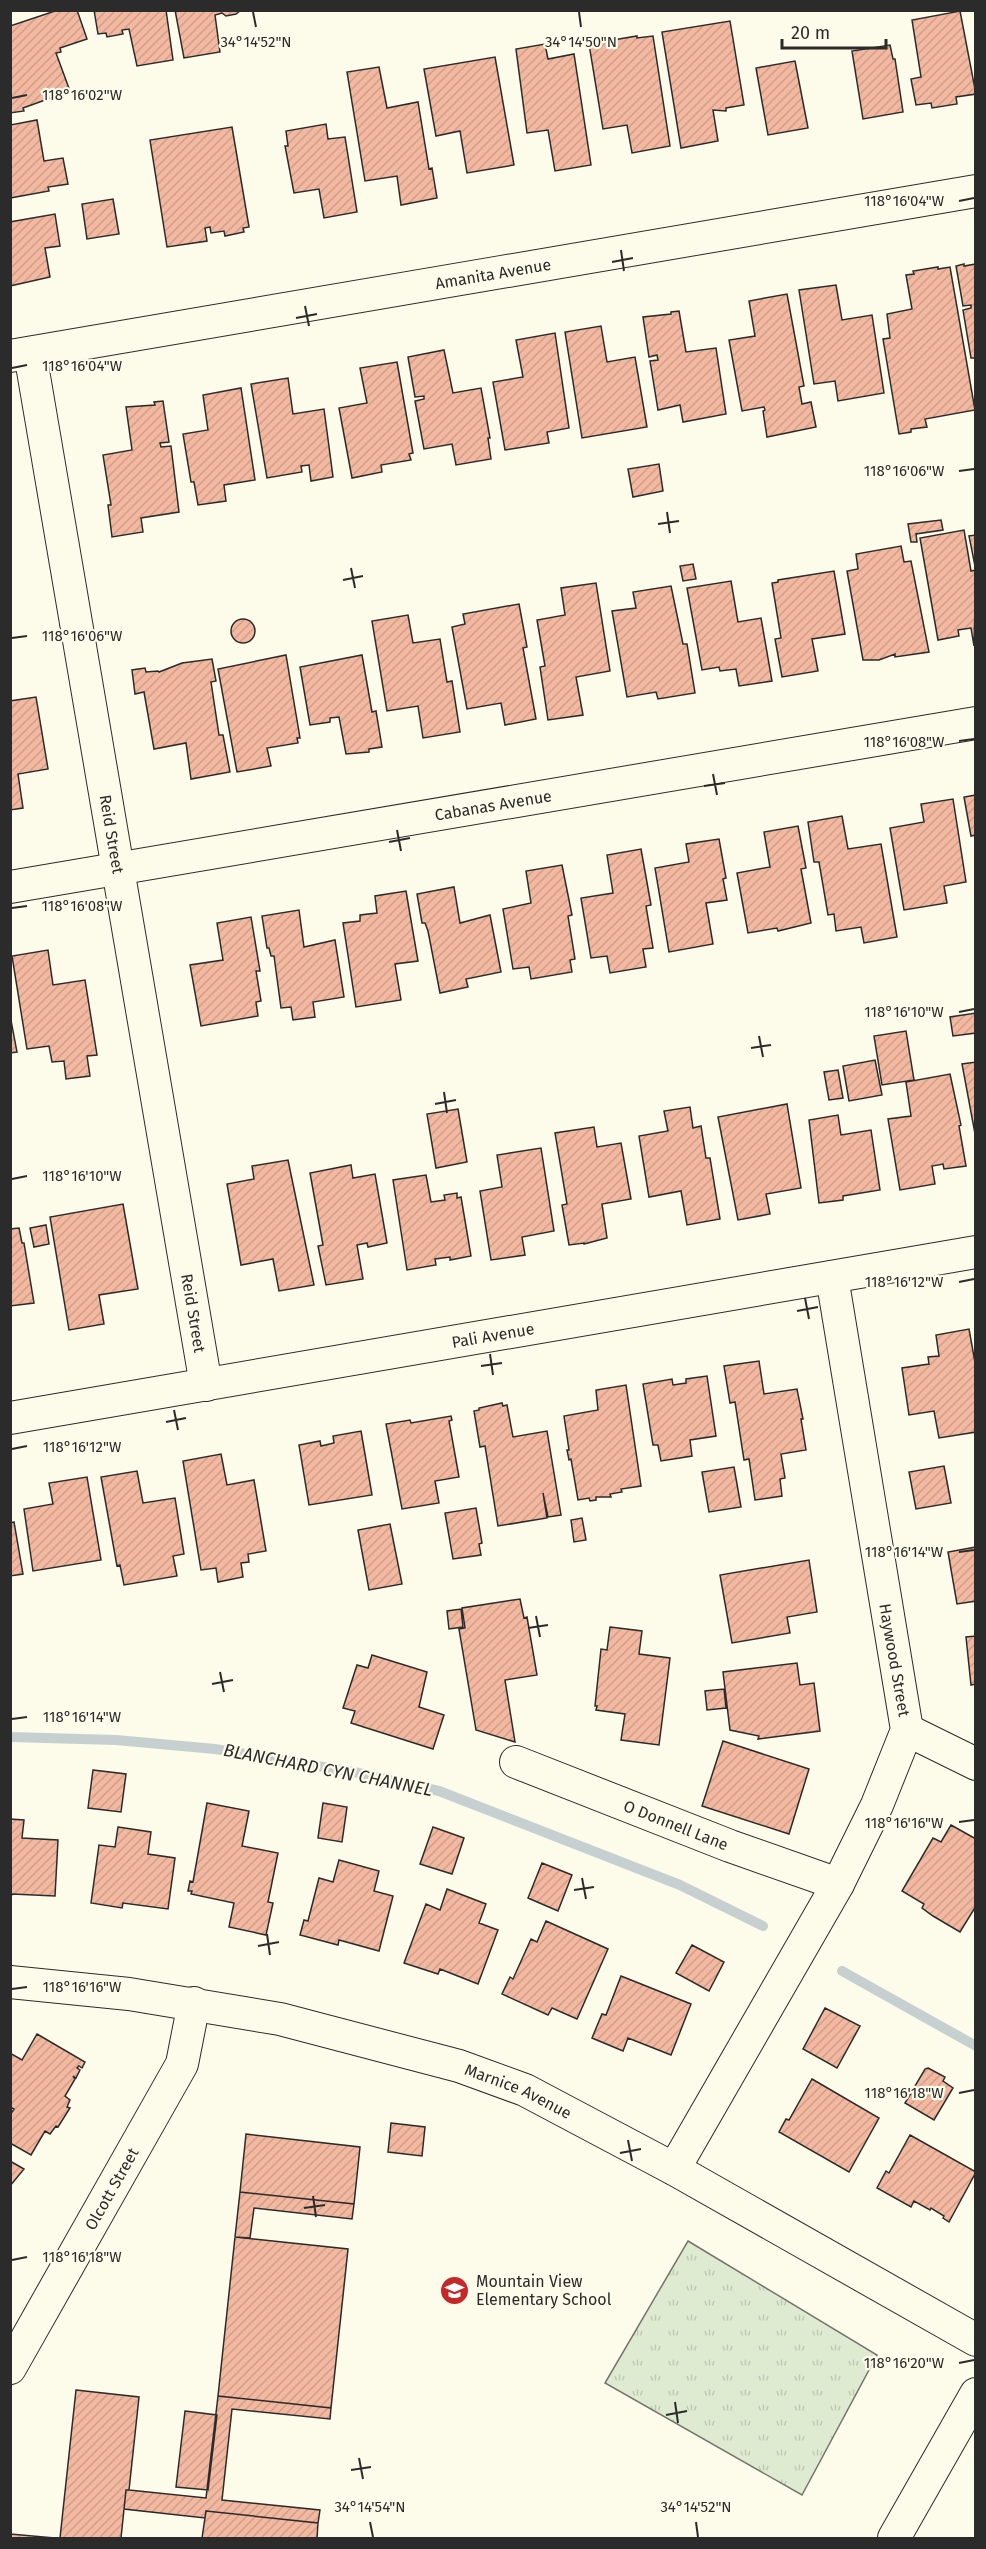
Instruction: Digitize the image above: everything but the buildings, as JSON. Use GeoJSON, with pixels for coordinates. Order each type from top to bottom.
{"type":"FeatureCollection","features":[{"type":"Feature","properties":{"kind":"street","name":"Amanita Avenue"},"geometry":{"type":"LineString","coordinates":[[20,355],[975,191]]}},
{"type":"Feature","properties":{"kind":"street","name":"Reid Street"},"geometry":{"type":"LineString","coordinates":[[20,355],[118,868],[206,1384]]}},
{"type":"Feature","properties":{"kind":"street","name":"Cabanas Avenue"},"geometry":{"type":"LineString","coordinates":[[10,887],[975,723]]}},
{"type":"Feature","properties":{"kind":"street","name":"Pali Avenue"},"geometry":{"type":"LineString","coordinates":[[10,1418],[975,1252]]}},
{"type":"Feature","properties":{"kind":"street","name":"Haywood Street"},"geometry":{"type":"LineString","coordinates":[[674,2169],[838,1884],[877,1805],[907,1730],[832,1277]]}},
{"type":"Feature","properties":{"kind":"street"},"geometry":{"type":"LineString","coordinates":[[907,1730],[975,1764]]}},
{"type":"Feature","properties":{"kind":"street","name":"O Donnell Lane"},"geometry":{"type":"LineString","coordinates":[[516,1762],[719,1842],[838,1884]]}},
{"type":"Feature","properties":{"kind":"street","name":"Marnice Avenue"},"geometry":{"type":"LineString","coordinates":[[10,1982],[129,1994],[280,2019],[459,2066],[525,2090],[674,2169],[975,2340]]}},
{"type":"Feature","properties":{"kind":"street","name":"Olcott Street"},"geometry":{"type":"LineString","coordinates":[[10,2368],[182,2064],[194,2003]]}},
{"type":"Feature","properties":{"kind":"street"},"geometry":{"type":"LineString","coordinates":[[894,2538],[975,2394]]}},
{"type":"Feature","properties":{"kind":"green space"},"geometry":{"type":"Polygon","coordinates":[[[688,2241],[877,2355],[802,2495],[605,2383],[688,2241]]]}},
{"type":"Feature","properties":{"kind":"waterway","name":"BLANCHARD CYN CHANNEL"},"geometry":{"type":"LineString","coordinates":[[10,1737],[116,1740],[215,1749],[354,1772],[439,1791],[680,1885],[763,1926]]}},
{"type":"Feature","properties":{"kind":"waterway","name":"BLANCHARD CYN CHANNEL"},"geometry":{"type":"LineString","coordinates":[[842,1971],[976,2046]]}},
{"type":"Feature","properties":{"kind":"place","name":"Mountain View Elementary School"},"geometry":{"type":"Point","coordinates":[455,2290]}}]}
